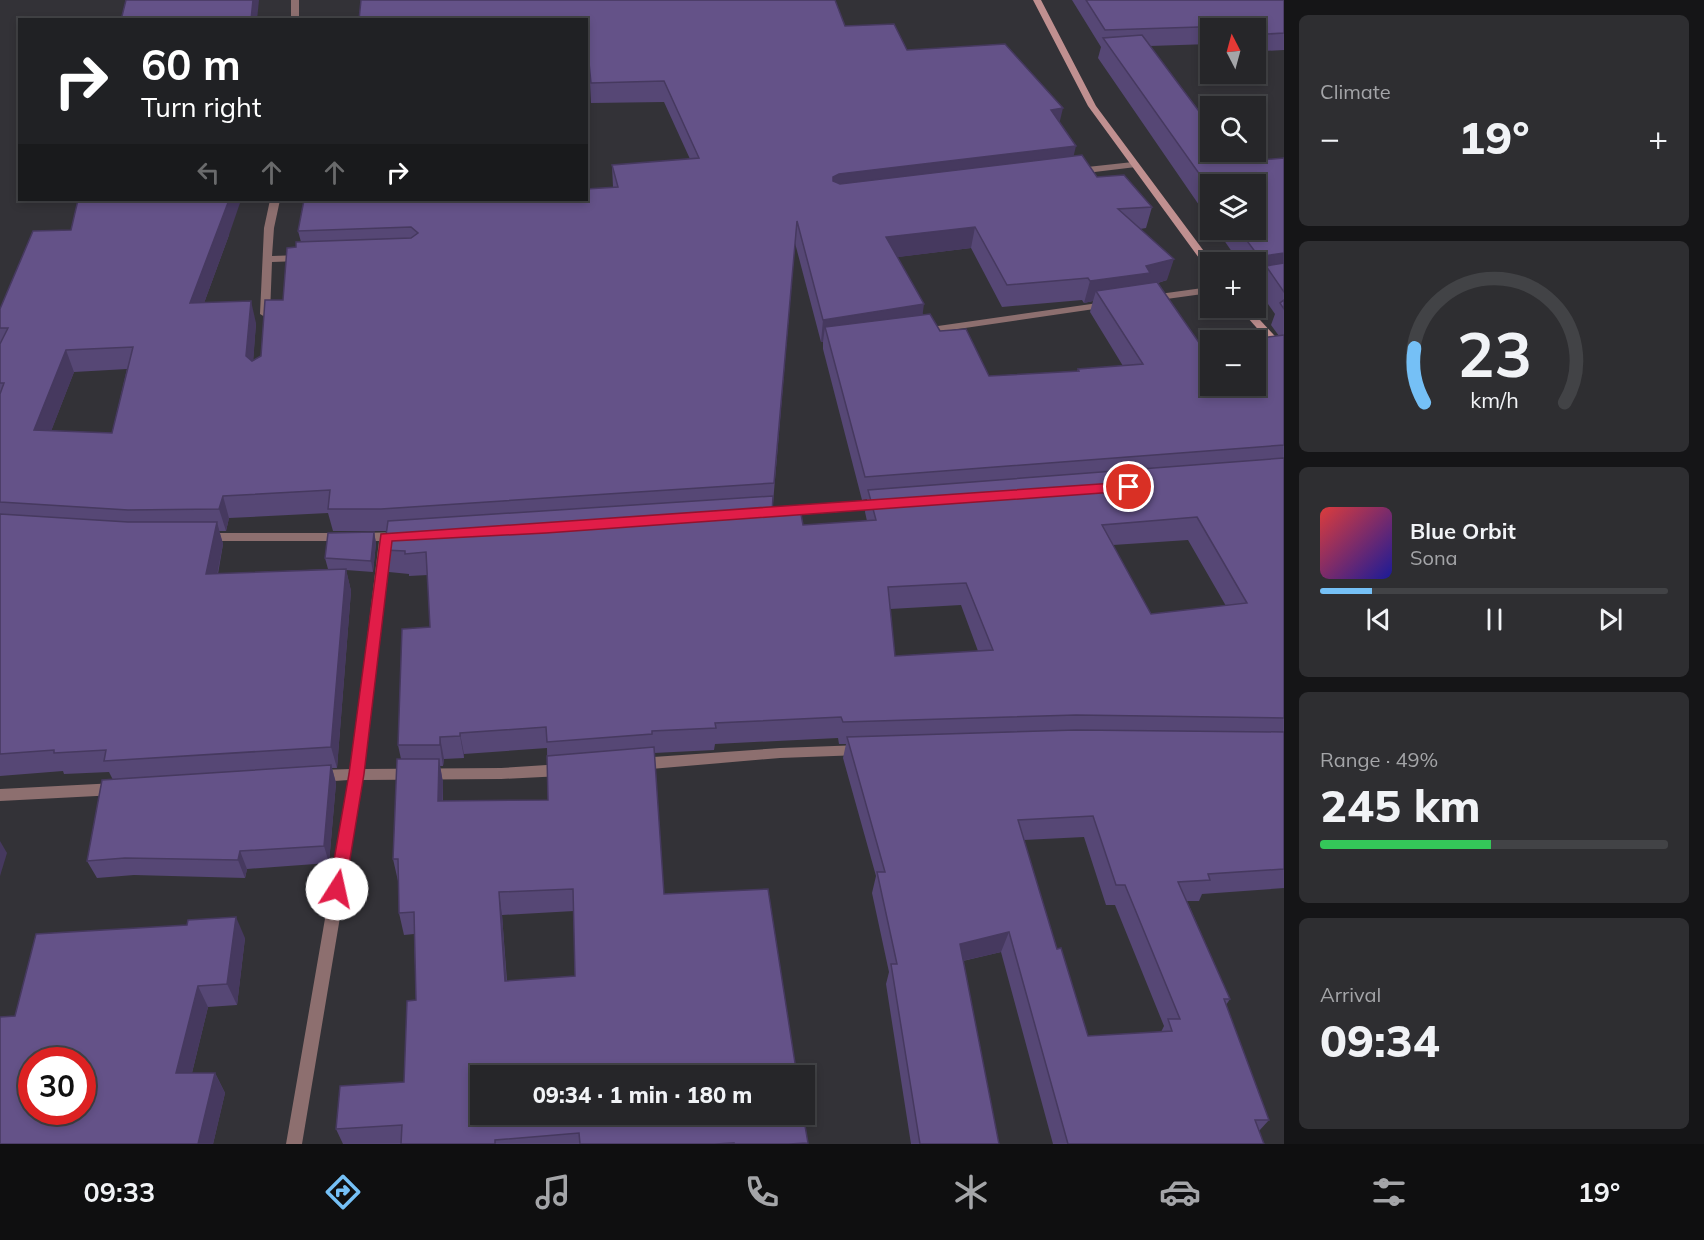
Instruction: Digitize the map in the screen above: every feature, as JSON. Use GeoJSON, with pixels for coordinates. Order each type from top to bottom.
{"type":"FeatureCollection","features":[{"type":"Feature","properties":{"kind":"street"},"geometry":{"type":"LineString","coordinates":[[295,0],[296,18]]}},
{"type":"Feature","properties":{"kind":"street"},"geometry":{"type":"LineString","coordinates":[[1037,0],[1092,106],[1200,254]]}},
{"type":"Feature","properties":{"kind":"street"},"geometry":{"type":"LineString","coordinates":[[1062,173],[1133,165]]}},
{"type":"Feature","properties":{"kind":"street"},"geometry":{"type":"LineString","coordinates":[[264,330],[269,228],[275,201]]}},
{"type":"Feature","properties":{"kind":"street"},"geometry":{"type":"LineString","coordinates":[[268,259],[313,257]]}},
{"type":"Feature","properties":{"kind":"street"},"geometry":{"type":"LineString","coordinates":[[1266,281],[1284,278]]}},
{"type":"Feature","properties":{"kind":"street"},"geometry":{"type":"LineString","coordinates":[[1140,300],[1200,291]]}},
{"type":"Feature","properties":{"kind":"street"},"geometry":{"type":"LineString","coordinates":[[907,333],[1117,303]]}},
{"type":"Feature","properties":{"kind":"street"},"geometry":{"type":"LineString","coordinates":[[1253,318],[1284,352]]}},
{"type":"Feature","properties":{"kind":"street"},"geometry":{"type":"LineString","coordinates":[[746,514],[887,505]]}},
{"type":"Feature","properties":{"kind":"street"},"geometry":{"type":"LineString","coordinates":[[196,537],[408,536]]}},
{"type":"Feature","properties":{"kind":"street"},"geometry":{"type":"LineString","coordinates":[[294,1144],[357,774],[386,537]]}},
{"type":"Feature","properties":{"kind":"street"},"geometry":{"type":"LineString","coordinates":[[620,766],[780,753],[876,750]]}},
{"type":"Feature","properties":{"kind":"street"},"geometry":{"type":"LineString","coordinates":[[301,777],[357,774],[505,775],[574,769]]}},
{"type":"Feature","properties":{"kind":"street"},"geometry":{"type":"LineString","coordinates":[[0,795],[135,788]]}},
{"type":"Feature","properties":{"kind":"building"},"geometry":{"type":"Polygon","coordinates":[[[126,0],[253,0],[251,18],[122,18],[126,0]]]}},
{"type":"Feature","properties":{"kind":"building"},"geometry":{"type":"Polygon","coordinates":[[[361,0],[835,0],[845,26],[894,24],[907,50],[1005,44],[1063,108],[1051,110],[1076,146],[839,174],[833,177],[833,181],[840,184],[1082,155],[1097,177],[1124,175],[1152,207],[1118,209],[1174,259],[1146,266],[1150,273],[1090,281],[1088,278],[1007,285],[975,227],[886,237],[924,304],[823,320],[797,221],[774,483],[381,509],[328,509],[330,490],[223,496],[219,509],[128,510],[0,502],[0,394],[4,383],[0,383],[0,344],[8,328],[0,328],[0,309],[33,231],[71,230],[78,201],[229,201],[190,303],[251,301],[246,356],[252,361],[261,356],[265,300],[283,300],[287,248],[296,247],[296,242],[411,238],[418,233],[411,227],[298,231],[304,201],[588,201],[588,189],[618,187],[612,165],[699,158],[664,81],[591,83],[588,18],[359,18],[361,0]],[[133,347],[66,350],[34,430],[112,433],[133,347]]]}},
{"type":"Feature","properties":{"kind":"building"},"geometry":{"type":"Polygon","coordinates":[[[1086,0],[1284,0],[1284,33],[1268,34],[1266,18],[1200,18],[1200,27],[1105,30],[1086,0]]]}},
{"type":"Feature","properties":{"kind":"building"},"geometry":{"type":"Polygon","coordinates":[[[1142,35],[1200,113],[1200,162],[1266,162],[1266,160],[1284,158],[1284,253],[1266,256],[1266,252],[1255,252],[1246,240],[1266,240],[1266,174],[1200,175],[1103,38],[1142,35]]]}},
{"type":"Feature","properties":{"kind":"building"},"geometry":{"type":"Polygon","coordinates":[[[1284,263],[1284,292],[1266,266],[1284,263]]]}},
{"type":"Feature","properties":{"kind":"building"},"geometry":{"type":"Polygon","coordinates":[[[1157,282],[1200,344],[1200,396],[1266,396],[1266,337],[1284,335],[1284,445],[865,477],[825,327],[930,314],[940,331],[966,329],[989,376],[1079,371],[1078,369],[1143,364],[1096,291],[1157,282]]]}},
{"type":"Feature","properties":{"kind":"building"},"geometry":{"type":"Polygon","coordinates":[[[1284,458],[1284,718],[1076,715],[843,722],[841,717],[715,723],[716,728],[652,731],[652,734],[547,742],[546,727],[460,733],[460,736],[440,737],[440,745],[398,745],[402,629],[430,627],[426,552],[405,554],[405,551],[384,550],[388,521],[773,496],[772,515],[801,514],[803,525],[876,520],[868,490],[1284,458]],[[1197,517],[1102,525],[1151,614],[1247,603],[1197,517]],[[966,583],[888,587],[895,656],[993,650],[966,583]]]}},
{"type":"Feature","properties":{"kind":"building"},"geometry":{"type":"Polygon","coordinates":[[[0,514],[128,522],[217,522],[206,574],[346,569],[331,747],[104,761],[106,750],[54,753],[54,750],[0,754],[0,514]]]}},
{"type":"Feature","properties":{"kind":"building"},"geometry":{"type":"Polygon","coordinates":[[[374,532],[371,561],[325,558],[328,533],[374,532]]]}},
{"type":"Feature","properties":{"kind":"building"},"geometry":{"type":"Polygon","coordinates":[[[1076,730],[1284,732],[1284,869],[1208,874],[1210,880],[1178,882],[1230,999],[1224,999],[1269,1120],[1255,1120],[1264,1144],[1068,1144],[1009,932],[960,944],[999,1144],[920,1144],[891,964],[897,964],[877,872],[885,872],[847,737],[1076,730]],[[1093,816],[1018,820],[1057,949],[1061,948],[1088,1036],[1172,1031],[1168,1019],[1180,1019],[1125,885],[1116,885],[1093,816]]]}},
{"type":"Feature","properties":{"kind":"building"},"geometry":{"type":"Polygon","coordinates":[[[654,747],[664,894],[768,889],[795,1065],[470,1065],[470,1125],[805,1125],[808,1143],[580,1144],[579,1133],[495,1140],[495,1144],[401,1144],[402,1125],[336,1129],[340,1086],[404,1082],[407,1001],[416,1000],[414,912],[399,913],[398,859],[393,859],[397,759],[439,759],[438,801],[548,800],[547,756],[654,747]],[[573,889],[499,892],[505,981],[575,976],[573,889]]]}},
{"type":"Feature","properties":{"kind":"building"},"geometry":{"type":"Polygon","coordinates":[[[331,765],[324,846],[240,851],[238,860],[125,858],[87,861],[102,780],[331,765]]]}},
{"type":"Feature","properties":{"kind":"building"},"geometry":{"type":"Polygon","coordinates":[[[236,917],[227,984],[198,986],[176,1073],[215,1073],[198,1144],[0,1144],[0,1017],[15,1016],[36,934],[187,925],[188,920],[236,917]]]}},
{"type":"Feature","properties":{"kind":"route"},"geometry":{"type":"LineString","coordinates":[[337,889],[357,774],[386,537],[1129,487]]}}]}
